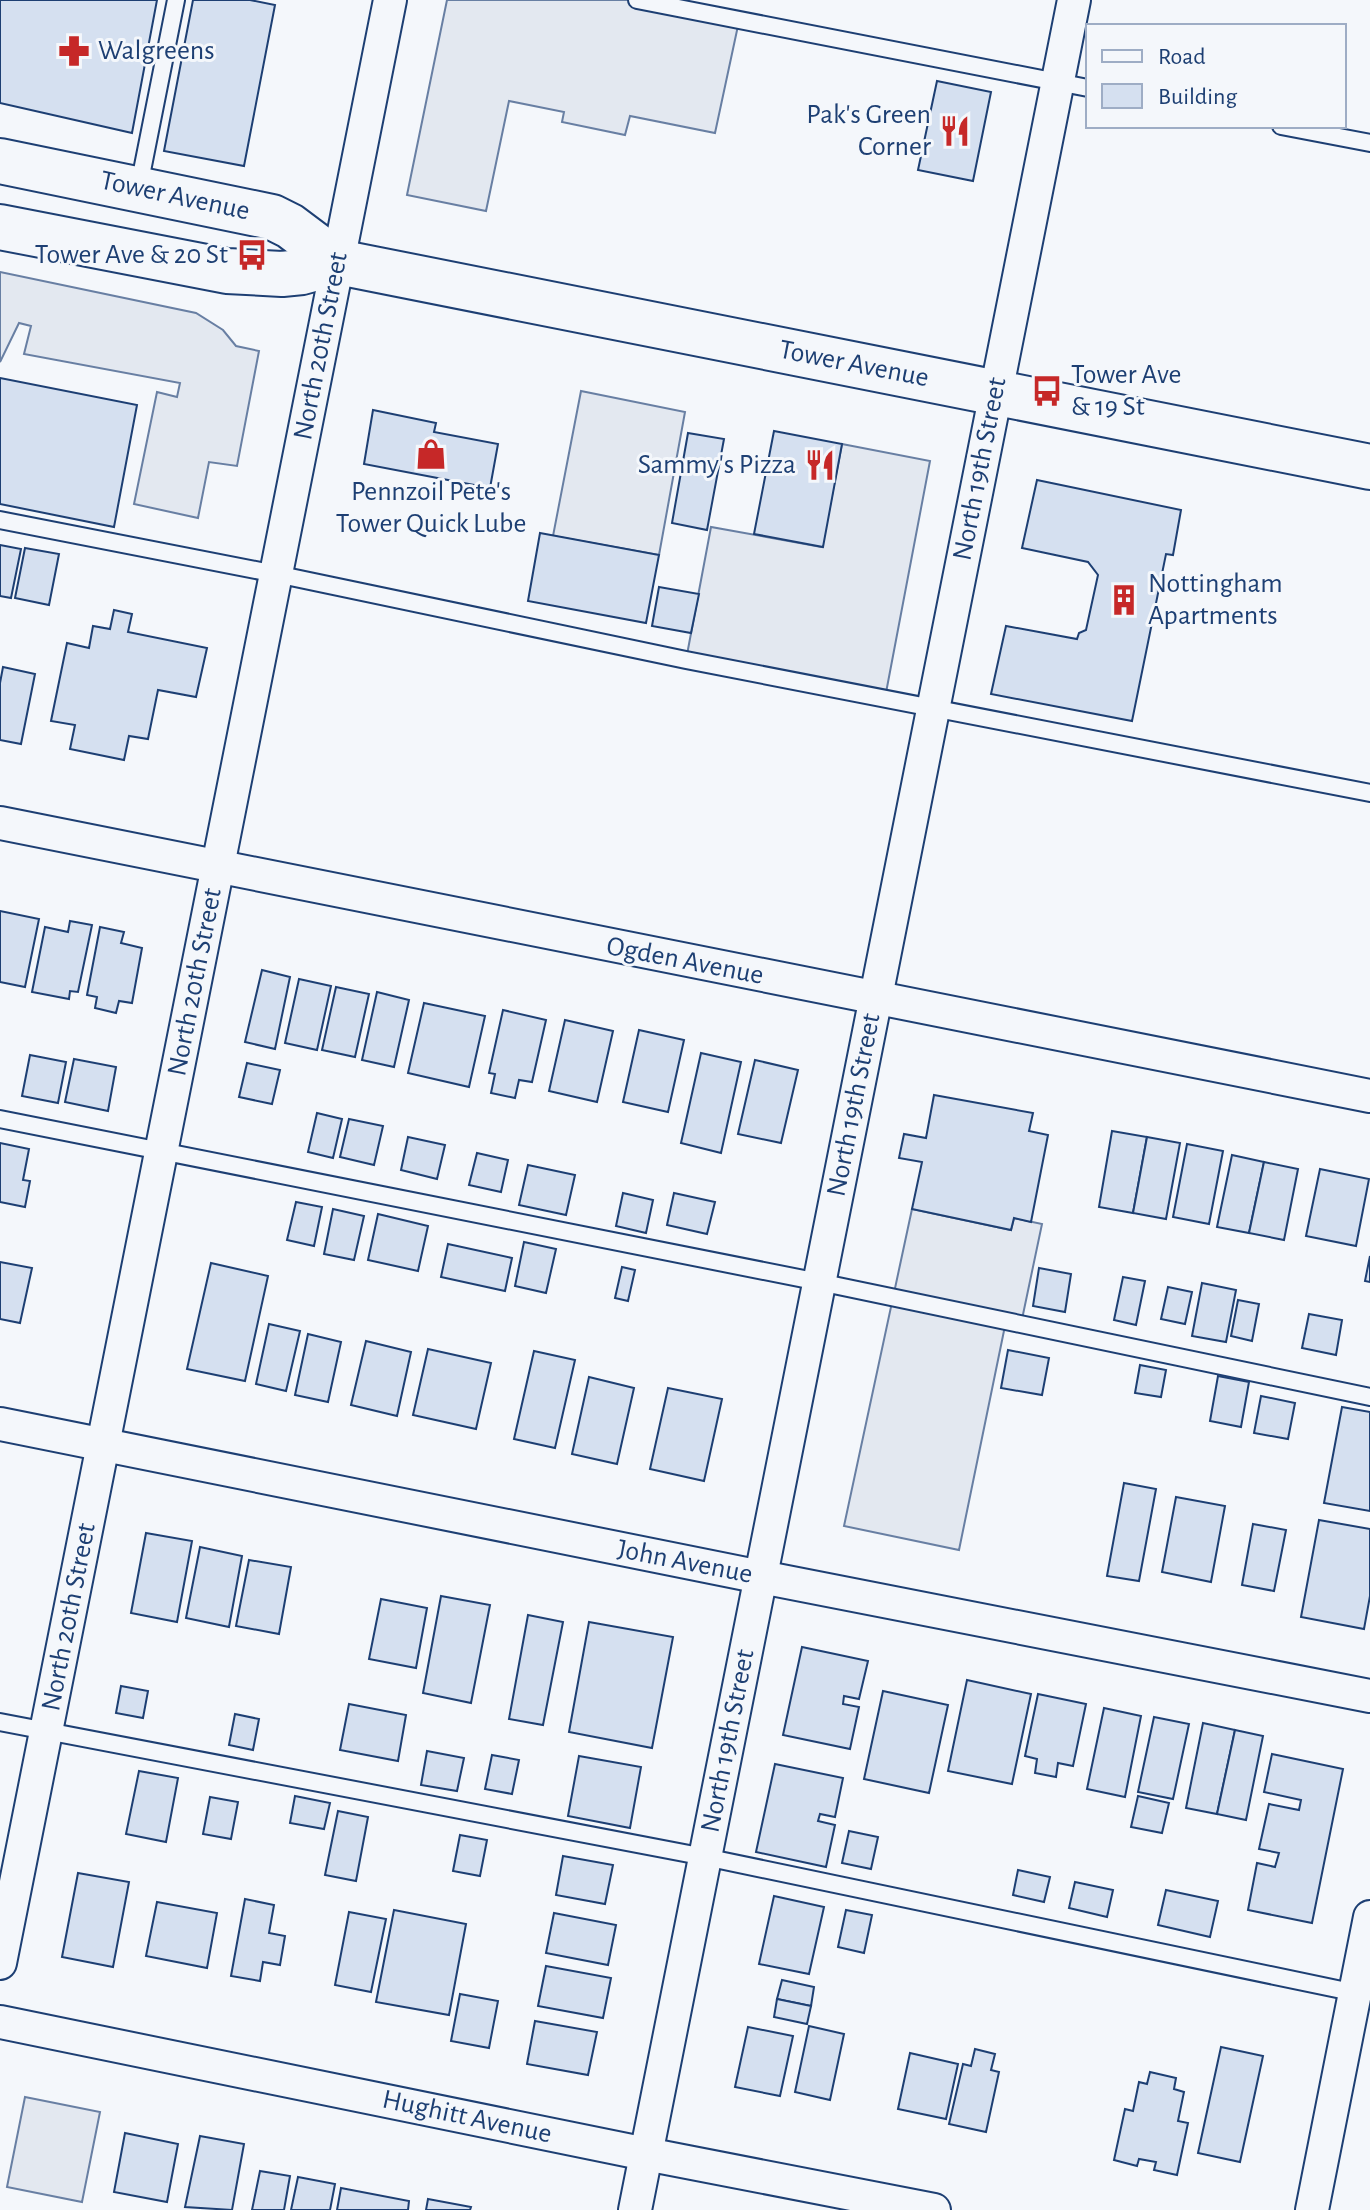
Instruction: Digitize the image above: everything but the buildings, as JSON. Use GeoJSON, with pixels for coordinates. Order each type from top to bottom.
{"type":"FeatureCollection","features":[{"type":"Feature","properties":{"kind":"main road","name":"Tower Avenue"},"geometry":{"type":"LineString","coordinates":[[0,161],[272,217],[290,226],[338,262],[1370,467]]}},
{"type":"Feature","properties":{"kind":"main road","name":"Tower Avenue"},"geometry":{"type":"LineString","coordinates":[[0,227],[227,271],[282,274],[338,262]]}},
{"type":"Feature","properties":{"kind":"street","name":"North 20th Street"},"geometry":{"type":"LineString","coordinates":[[0,1963],[390,0]]}},
{"type":"Feature","properties":{"kind":"street","name":"North 19th Street"},"geometry":{"type":"LineString","coordinates":[[635,2210],[996,392],[1073,85],[1074,0]]}},
{"type":"Feature","properties":{"kind":"street","name":"Ogden Avenue"},"geometry":{"type":"LineString","coordinates":[[0,823],[1370,1096]]}},
{"type":"Feature","properties":{"kind":"street","name":"John Avenue"},"geometry":{"type":"LineString","coordinates":[[0,1424],[1370,1696]]}},
{"type":"Feature","properties":{"kind":"street"},"geometry":{"type":"LineString","coordinates":[[1312,2210],[1362,1995],[1370,1917]]}},
{"type":"Feature","properties":{"kind":"street","name":"Hughitt Avenue"},"geometry":{"type":"LineString","coordinates":[[0,2022],[934,2210]]}},
{"type":"Feature","properties":{"kind":"lane"},"geometry":{"type":"LineString","coordinates":[[138,188],[176,0]]}},
{"type":"Feature","properties":{"kind":"lane"},"geometry":{"type":"LineString","coordinates":[[637,0],[1073,85]]}},
{"type":"Feature","properties":{"kind":"lane"},"geometry":{"type":"LineString","coordinates":[[1291,128],[1370,143]]}},
{"type":"Feature","properties":{"kind":"lane"},"geometry":{"type":"LineString","coordinates":[[0,520],[933,709],[1370,793]]}},
{"type":"Feature","properties":{"kind":"lane"},"geometry":{"type":"LineString","coordinates":[[0,1119],[819,1282],[1370,1397]]}},
{"type":"Feature","properties":{"kind":"lane"},"geometry":{"type":"LineString","coordinates":[[0,1722],[705,1857],[1362,1995]]}},
{"type":"Feature","properties":{"kind":"shaded area"},"geometry":{"type":"Polygon","coordinates":[[[447,0],[637,0],[739,21],[715,133],[630,116],[625,135],[562,122],[564,112],[509,101],[486,211],[407,195],[447,0]]]}},
{"type":"Feature","properties":{"kind":"shaded area"},"geometry":{"type":"Polygon","coordinates":[[[0,272],[196,313],[223,330],[236,346],[259,351],[237,466],[209,462],[198,518],[134,504],[157,392],[177,397],[180,383],[24,354],[31,326],[19,323],[0,362],[0,272]]]}},
{"type":"Feature","properties":{"kind":"shaded area"},"geometry":{"type":"Polygon","coordinates":[[[581,391],[685,412],[659,555],[553,536],[581,391]]]}},
{"type":"Feature","properties":{"kind":"shaded area"},"geometry":{"type":"Polygon","coordinates":[[[842,444],[930,461],[885,698],[686,660],[711,527],[822,547],[842,444]]]}},
{"type":"Feature","properties":{"kind":"shaded area"},"geometry":{"type":"Polygon","coordinates":[[[912,1209],[1011,1230],[1014,1218],[1042,1224],[1021,1324],[1006,1321],[959,1550],[844,1526],[912,1209]]]}},
{"type":"Feature","properties":{"kind":"shaded area"},"geometry":{"type":"Polygon","coordinates":[[[25,2097],[100,2112],[82,2202],[7,2187],[25,2097]]]}},
{"type":"Feature","properties":{"kind":"place","name":"Walgreens"},"geometry":{"type":"Point","coordinates":[74,51]}},
{"type":"Feature","properties":{"kind":"place","name":"Pak's Green Corner"},"geometry":{"type":"Point","coordinates":[955,131]}},
{"type":"Feature","properties":{"kind":"place","name":"Tower Ave & 20 St"},"geometry":{"type":"Point","coordinates":[252,255]}},
{"type":"Feature","properties":{"kind":"place","name":"Tower Ave & 19 St"},"geometry":{"type":"Point","coordinates":[1047,391]}},
{"type":"Feature","properties":{"kind":"place","name":"Pennzoil Pete's Tower Quick Lube"},"geometry":{"type":"Point","coordinates":[431,454]}},
{"type":"Feature","properties":{"kind":"place","name":"Sammy's Pizza"},"geometry":{"type":"Point","coordinates":[820,465]}},
{"type":"Feature","properties":{"kind":"place","name":"Nottingham Apartments"},"geometry":{"type":"Point","coordinates":[1124,600]}}]}
